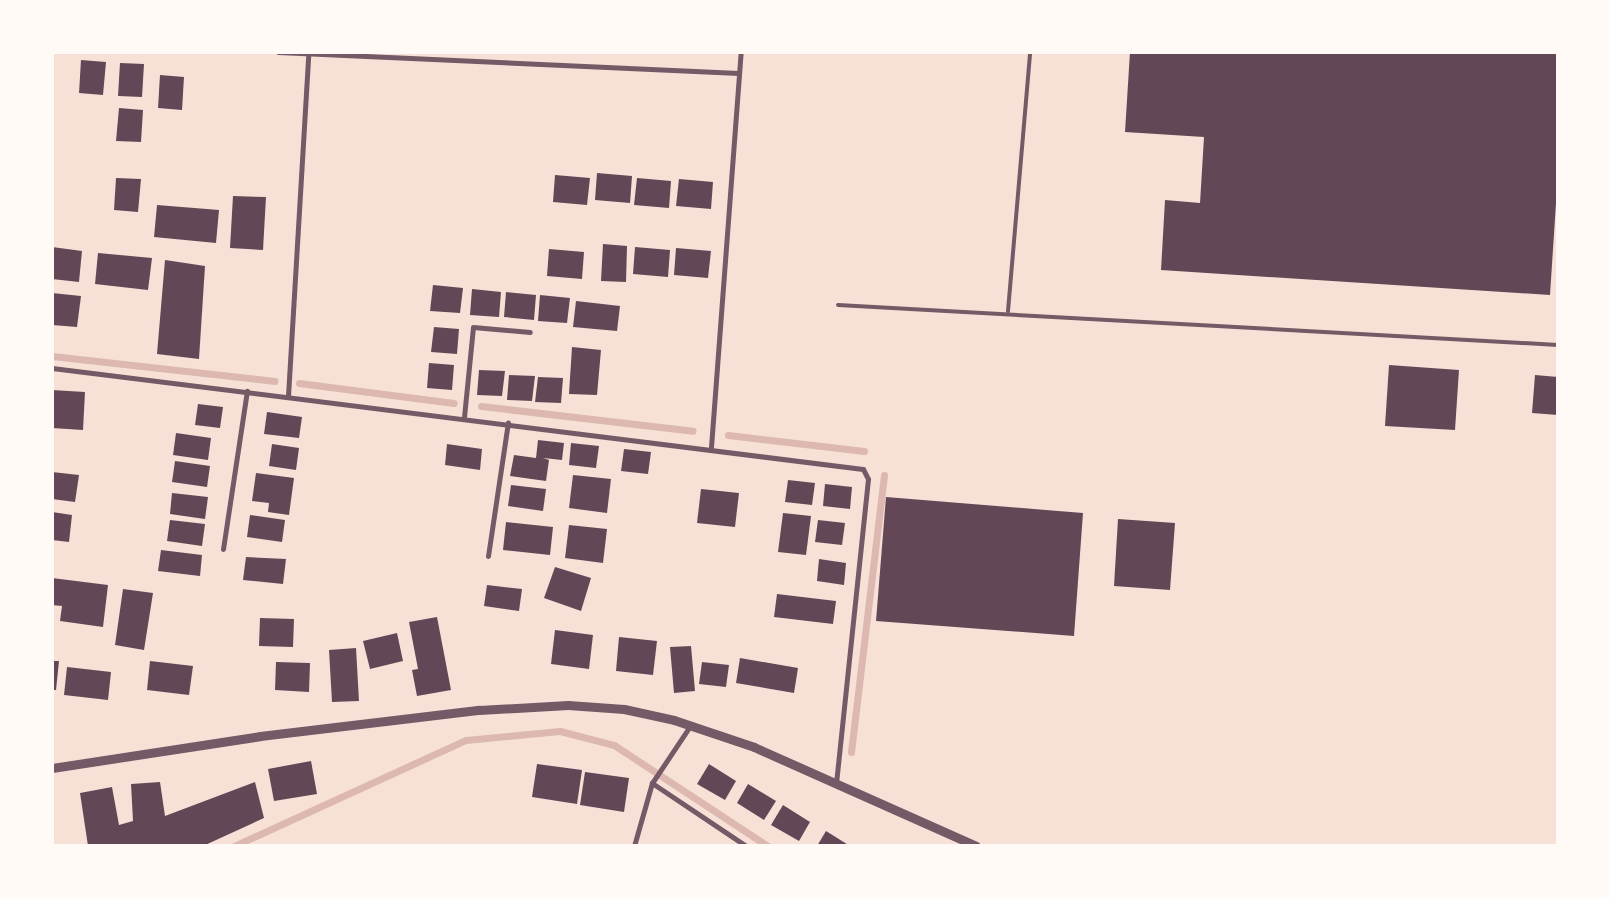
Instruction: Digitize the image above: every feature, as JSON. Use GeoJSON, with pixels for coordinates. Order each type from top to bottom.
{"type":"FeatureCollection","features":[{"type":"Feature","properties":{"kind":"street"},"geometry":{"type":"LineString","coordinates":[[278,52],[308,55],[739,73]]}},
{"type":"Feature","properties":{"kind":"street"},"geometry":{"type":"LineString","coordinates":[[711,447],[741,52]]}},
{"type":"Feature","properties":{"kind":"street"},"geometry":{"type":"LineString","coordinates":[[288,396],[308,55]]}},
{"type":"Feature","properties":{"kind":"street"},"geometry":{"type":"LineString","coordinates":[[464,417],[473,327],[530,332]]}},
{"type":"Feature","properties":{"kind":"street"},"geometry":{"type":"LineString","coordinates":[[52,368],[711,447],[863,469],[868,479],[836,783]]}},
{"type":"Feature","properties":{"kind":"street"},"geometry":{"type":"LineString","coordinates":[[223,549],[247,390]]}},
{"type":"Feature","properties":{"kind":"street"},"geometry":{"type":"LineString","coordinates":[[488,556],[508,422]]}},
{"type":"Feature","properties":{"kind":"street"},"geometry":{"type":"LineString","coordinates":[[52,768],[260,736],[527,706],[624,710],[690,726],[836,783],[976,846]]}},
{"type":"Feature","properties":{"kind":"street"},"geometry":{"type":"LineString","coordinates":[[634,846],[653,781],[690,726]]}},
{"type":"Feature","properties":{"kind":"street"},"geometry":{"type":"LineString","coordinates":[[653,781],[746,846]]}},
{"type":"Feature","properties":{"kind":"lane"},"geometry":{"type":"LineString","coordinates":[[1008,312],[1030,52]]}},
{"type":"Feature","properties":{"kind":"lane"},"geometry":{"type":"LineString","coordinates":[[838,305],[1008,312],[1558,345]]}},
{"type":"Feature","properties":{"kind":"building"},"geometry":{"type":"Polygon","coordinates":[[[1130,52],[1558,52],[1558,173],[1550,295],[1161,270],[1165,200],[1200,203],[1204,137],[1125,132],[1130,52]]]}},
{"type":"Feature","properties":{"kind":"building"},"geometry":{"type":"Polygon","coordinates":[[[81,60],[106,62],[103,95],[79,93],[81,60]]]}},
{"type":"Feature","properties":{"kind":"building"},"geometry":{"type":"Polygon","coordinates":[[[120,63],[144,64],[142,97],[118,96],[120,63]]]}},
{"type":"Feature","properties":{"kind":"building"},"geometry":{"type":"Polygon","coordinates":[[[160,75],[184,77],[182,110],[158,108],[160,75]]]}},
{"type":"Feature","properties":{"kind":"building"},"geometry":{"type":"Polygon","coordinates":[[[119,108],[143,110],[141,142],[116,141],[119,108]]]}},
{"type":"Feature","properties":{"kind":"building"},"geometry":{"type":"Polygon","coordinates":[[[597,173],[632,176],[630,203],[595,200],[597,173]]]}},
{"type":"Feature","properties":{"kind":"building"},"geometry":{"type":"Polygon","coordinates":[[[555,175],[590,178],[587,205],[553,202],[555,175]]]}},
{"type":"Feature","properties":{"kind":"building"},"geometry":{"type":"Polygon","coordinates":[[[116,178],[141,179],[138,212],[114,210],[116,178]]]}},
{"type":"Feature","properties":{"kind":"building"},"geometry":{"type":"Polygon","coordinates":[[[637,178],[671,181],[669,208],[634,205],[637,178]]]}},
{"type":"Feature","properties":{"kind":"building"},"geometry":{"type":"Polygon","coordinates":[[[679,179],[713,182],[711,209],[676,206],[679,179]]]}},
{"type":"Feature","properties":{"kind":"building"},"geometry":{"type":"Polygon","coordinates":[[[233,196],[266,197],[263,250],[230,248],[233,196]]]}},
{"type":"Feature","properties":{"kind":"building"},"geometry":{"type":"Polygon","coordinates":[[[157,205],[219,210],[216,243],[154,237],[157,205]]]}},
{"type":"Feature","properties":{"kind":"building"},"geometry":{"type":"Polygon","coordinates":[[[603,244],[627,246],[626,282],[601,281],[603,244]]]}},
{"type":"Feature","properties":{"kind":"building"},"geometry":{"type":"Polygon","coordinates":[[[52,247],[82,251],[79,282],[52,279],[52,247]]]}},
{"type":"Feature","properties":{"kind":"building"},"geometry":{"type":"Polygon","coordinates":[[[635,247],[670,250],[668,277],[633,274],[635,247]]]}},
{"type":"Feature","properties":{"kind":"building"},"geometry":{"type":"Polygon","coordinates":[[[676,248],[711,251],[708,278],[674,275],[676,248]]]}},
{"type":"Feature","properties":{"kind":"building"},"geometry":{"type":"Polygon","coordinates":[[[549,249],[584,252],[582,279],[547,276],[549,249]]]}},
{"type":"Feature","properties":{"kind":"building"},"geometry":{"type":"Polygon","coordinates":[[[98,253],[152,258],[148,290],[95,284],[98,253]]]}},
{"type":"Feature","properties":{"kind":"building"},"geometry":{"type":"Polygon","coordinates":[[[165,260],[205,266],[199,359],[157,354],[165,260]]]}},
{"type":"Feature","properties":{"kind":"building"},"geometry":{"type":"Polygon","coordinates":[[[433,285],[463,288],[460,313],[430,311],[433,285]]]}},
{"type":"Feature","properties":{"kind":"building"},"geometry":{"type":"Polygon","coordinates":[[[472,289],[501,292],[499,317],[470,315],[472,289]]]}},
{"type":"Feature","properties":{"kind":"building"},"geometry":{"type":"Polygon","coordinates":[[[506,292],[536,295],[534,320],[504,317],[506,292]]]}},
{"type":"Feature","properties":{"kind":"building"},"geometry":{"type":"Polygon","coordinates":[[[52,293],[81,296],[77,327],[52,325],[52,293]]]}},
{"type":"Feature","properties":{"kind":"building"},"geometry":{"type":"Polygon","coordinates":[[[540,295],[570,298],[567,323],[538,321],[540,295]]]}},
{"type":"Feature","properties":{"kind":"building"},"geometry":{"type":"Polygon","coordinates":[[[576,301],[620,306],[617,331],[573,327],[576,301]]]}},
{"type":"Feature","properties":{"kind":"building"},"geometry":{"type":"Polygon","coordinates":[[[434,327],[459,329],[457,354],[431,352],[434,327]]]}},
{"type":"Feature","properties":{"kind":"building"},"geometry":{"type":"Polygon","coordinates":[[[572,347],[601,350],[597,395],[569,394],[572,347]]]}},
{"type":"Feature","properties":{"kind":"building"},"geometry":{"type":"Polygon","coordinates":[[[429,363],[454,365],[452,390],[427,388],[429,363]]]}},
{"type":"Feature","properties":{"kind":"building"},"geometry":{"type":"Polygon","coordinates":[[[1389,365],[1459,370],[1455,430],[1385,426],[1389,365]]]}},
{"type":"Feature","properties":{"kind":"building"},"geometry":{"type":"Polygon","coordinates":[[[479,370],[505,371],[502,396],[477,395],[479,370]]]}},
{"type":"Feature","properties":{"kind":"building"},"geometry":{"type":"Polygon","coordinates":[[[509,375],[535,376],[532,401],[507,400],[509,375]]]}},
{"type":"Feature","properties":{"kind":"building"},"geometry":{"type":"Polygon","coordinates":[[[1535,375],[1558,377],[1558,415],[1532,413],[1535,375]]]}},
{"type":"Feature","properties":{"kind":"building"},"geometry":{"type":"Polygon","coordinates":[[[538,377],[563,378],[561,403],[535,402],[538,377]]]}},
{"type":"Feature","properties":{"kind":"building"},"geometry":{"type":"Polygon","coordinates":[[[52,390],[85,392],[83,430],[52,428],[52,390]]]}},
{"type":"Feature","properties":{"kind":"building"},"geometry":{"type":"Polygon","coordinates":[[[198,404],[223,407],[220,428],[195,425],[198,404]]]}},
{"type":"Feature","properties":{"kind":"building"},"geometry":{"type":"Polygon","coordinates":[[[267,412],[302,417],[299,438],[264,434],[267,412]]]}},
{"type":"Feature","properties":{"kind":"building"},"geometry":{"type":"Polygon","coordinates":[[[176,433],[211,438],[208,460],[173,455],[176,433]]]}},
{"type":"Feature","properties":{"kind":"building"},"geometry":{"type":"Polygon","coordinates":[[[538,440],[564,443],[562,460],[543,458],[549,460],[546,481],[510,476],[514,455],[536,458],[538,440]]]}},
{"type":"Feature","properties":{"kind":"building"},"geometry":{"type":"Polygon","coordinates":[[[571,443],[599,446],[596,468],[569,465],[571,443]]]}},
{"type":"Feature","properties":{"kind":"building"},"geometry":{"type":"Polygon","coordinates":[[[272,444],[299,448],[296,470],[269,466],[272,444]]]}},
{"type":"Feature","properties":{"kind":"building"},"geometry":{"type":"Polygon","coordinates":[[[447,444],[482,449],[480,470],[445,465],[447,444]]]}},
{"type":"Feature","properties":{"kind":"building"},"geometry":{"type":"Polygon","coordinates":[[[624,449],[651,452],[648,474],[621,471],[624,449]]]}},
{"type":"Feature","properties":{"kind":"building"},"geometry":{"type":"Polygon","coordinates":[[[175,461],[210,466],[207,487],[172,482],[175,461]]]}},
{"type":"Feature","properties":{"kind":"building"},"geometry":{"type":"Polygon","coordinates":[[[52,472],[79,475],[75,502],[52,499],[52,472]]]}},
{"type":"Feature","properties":{"kind":"building"},"geometry":{"type":"Polygon","coordinates":[[[256,473],[294,478],[289,515],[268,512],[269,503],[252,501],[256,473]]]}},
{"type":"Feature","properties":{"kind":"building"},"geometry":{"type":"Polygon","coordinates":[[[573,475],[611,479],[607,513],[569,508],[573,475]]]}},
{"type":"Feature","properties":{"kind":"building"},"geometry":{"type":"Polygon","coordinates":[[[788,480],[815,483],[812,505],[785,502],[788,480]]]}},
{"type":"Feature","properties":{"kind":"building"},"geometry":{"type":"Polygon","coordinates":[[[825,484],[852,487],[850,509],[823,506],[825,484]]]}},
{"type":"Feature","properties":{"kind":"building"},"geometry":{"type":"Polygon","coordinates":[[[511,485],[546,489],[543,511],[508,506],[511,485]]]}},
{"type":"Feature","properties":{"kind":"building"},"geometry":{"type":"Polygon","coordinates":[[[701,489],[739,493],[735,527],[697,523],[701,489]]]}},
{"type":"Feature","properties":{"kind":"building"},"geometry":{"type":"Polygon","coordinates":[[[172,493],[208,497],[205,519],[170,514],[172,493]]]}},
{"type":"Feature","properties":{"kind":"building"},"geometry":{"type":"Polygon","coordinates":[[[886,497],[1083,513],[1074,636],[876,621],[886,497]]]}},
{"type":"Feature","properties":{"kind":"building"},"geometry":{"type":"Polygon","coordinates":[[[52,512],[72,515],[69,542],[52,540],[52,512]]]}},
{"type":"Feature","properties":{"kind":"building"},"geometry":{"type":"Polygon","coordinates":[[[783,513],[811,516],[806,555],[778,552],[783,513]]]}},
{"type":"Feature","properties":{"kind":"building"},"geometry":{"type":"Polygon","coordinates":[[[250,515],[285,520],[282,542],[247,537],[250,515]]]}},
{"type":"Feature","properties":{"kind":"building"},"geometry":{"type":"Polygon","coordinates":[[[1118,519],[1175,523],[1170,590],[1114,586],[1118,519]]]}},
{"type":"Feature","properties":{"kind":"building"},"geometry":{"type":"Polygon","coordinates":[[[170,520],[205,524],[202,546],[167,541],[170,520]]]}},
{"type":"Feature","properties":{"kind":"building"},"geometry":{"type":"Polygon","coordinates":[[[818,520],[845,523],[842,545],[815,542],[818,520]]]}},
{"type":"Feature","properties":{"kind":"building"},"geometry":{"type":"Polygon","coordinates":[[[506,522],[553,527],[550,555],[503,550],[506,522]]]}},
{"type":"Feature","properties":{"kind":"building"},"geometry":{"type":"Polygon","coordinates":[[[569,525],[607,529],[603,563],[565,558],[569,525]]]}},
{"type":"Feature","properties":{"kind":"building"},"geometry":{"type":"Polygon","coordinates":[[[161,550],[202,555],[200,576],[158,571],[161,550]]]}},
{"type":"Feature","properties":{"kind":"building"},"geometry":{"type":"Polygon","coordinates":[[[246,557],[286,559],[283,584],[243,580],[246,557]]]}},
{"type":"Feature","properties":{"kind":"building"},"geometry":{"type":"Polygon","coordinates":[[[819,559],[846,563],[844,585],[817,581],[819,559]]]}},
{"type":"Feature","properties":{"kind":"building"},"geometry":{"type":"Polygon","coordinates":[[[555,567],[591,578],[581,611],[544,598],[555,567]]]}},
{"type":"Feature","properties":{"kind":"building"},"geometry":{"type":"Polygon","coordinates":[[[52,578],[108,585],[103,627],[60,621],[62,606],[52,605],[52,578]]]}},
{"type":"Feature","properties":{"kind":"building"},"geometry":{"type":"Polygon","coordinates":[[[487,585],[522,589],[519,611],[484,606],[487,585]]]}},
{"type":"Feature","properties":{"kind":"building"},"geometry":{"type":"Polygon","coordinates":[[[123,589],[153,593],[144,650],[115,645],[123,589]]]}},
{"type":"Feature","properties":{"kind":"building"},"geometry":{"type":"Polygon","coordinates":[[[777,594],[836,601],[833,624],[774,617],[777,594]]]}},
{"type":"Feature","properties":{"kind":"building"},"geometry":{"type":"Polygon","coordinates":[[[437,617],[451,690],[417,696],[412,670],[418,669],[409,622],[437,617]]]}},
{"type":"Feature","properties":{"kind":"building"},"geometry":{"type":"Polygon","coordinates":[[[260,618],[294,619],[293,647],[259,646],[260,618]]]}},
{"type":"Feature","properties":{"kind":"building"},"geometry":{"type":"Polygon","coordinates":[[[555,630],[593,635],[589,669],[551,664],[555,630]]]}},
{"type":"Feature","properties":{"kind":"building"},"geometry":{"type":"Polygon","coordinates":[[[397,633],[403,661],[370,669],[363,641],[397,633]]]}},
{"type":"Feature","properties":{"kind":"building"},"geometry":{"type":"Polygon","coordinates":[[[619,637],[657,641],[653,675],[616,671],[619,637]]]}},
{"type":"Feature","properties":{"kind":"building"},"geometry":{"type":"Polygon","coordinates":[[[691,646],[695,691],[674,693],[670,647],[691,646]]]}},
{"type":"Feature","properties":{"kind":"building"},"geometry":{"type":"Polygon","coordinates":[[[356,648],[359,701],[332,702],[329,650],[356,648]]]}},
{"type":"Feature","properties":{"kind":"building"},"geometry":{"type":"Polygon","coordinates":[[[740,658],[798,668],[794,693],[736,683],[740,658]]]}},
{"type":"Feature","properties":{"kind":"building"},"geometry":{"type":"Polygon","coordinates":[[[52,661],[59,661],[56,690],[52,690],[52,661]]]}},
{"type":"Feature","properties":{"kind":"building"},"geometry":{"type":"Polygon","coordinates":[[[150,661],[193,666],[189,695],[147,690],[150,661]]]}},
{"type":"Feature","properties":{"kind":"building"},"geometry":{"type":"Polygon","coordinates":[[[276,662],[310,663],[309,692],[275,690],[276,662]]]}},
{"type":"Feature","properties":{"kind":"building"},"geometry":{"type":"Polygon","coordinates":[[[702,662],[729,665],[726,687],[699,684],[702,662]]]}},
{"type":"Feature","properties":{"kind":"building"},"geometry":{"type":"Polygon","coordinates":[[[67,667],[111,672],[108,700],[64,695],[67,667]]]}},
{"type":"Feature","properties":{"kind":"building"},"geometry":{"type":"Polygon","coordinates":[[[311,761],[317,794],[274,801],[268,769],[311,761]]]}},
{"type":"Feature","properties":{"kind":"building"},"geometry":{"type":"Polygon","coordinates":[[[537,764],[582,770],[577,804],[532,797],[537,764]]]}},
{"type":"Feature","properties":{"kind":"building"},"geometry":{"type":"Polygon","coordinates":[[[709,764],[736,781],[725,800],[697,784],[709,764]]]}},
{"type":"Feature","properties":{"kind":"building"},"geometry":{"type":"Polygon","coordinates":[[[585,772],[629,778],[624,812],[580,805],[585,772]]]}},
{"type":"Feature","properties":{"kind":"building"},"geometry":{"type":"Polygon","coordinates":[[[160,782],[165,816],[255,782],[264,818],[203,846],[88,846],[80,793],[112,787],[119,825],[133,821],[131,784],[160,782]]]}},
{"type":"Feature","properties":{"kind":"building"},"geometry":{"type":"Polygon","coordinates":[[[748,784],[776,801],[764,820],[737,803],[748,784]]]}},
{"type":"Feature","properties":{"kind":"building"},"geometry":{"type":"Polygon","coordinates":[[[783,805],[810,822],[799,841],[771,825],[783,805]]]}},
{"type":"Feature","properties":{"kind":"building"},"geometry":{"type":"Polygon","coordinates":[[[826,831],[850,846],[817,846],[826,831]]]}},
{"type":"Feature","properties":{"kind":"waterway"},"geometry":{"type":"LineString","coordinates":[[52,356],[275,381]]}},
{"type":"Feature","properties":{"kind":"waterway"},"geometry":{"type":"LineString","coordinates":[[299,383],[454,403]]}},
{"type":"Feature","properties":{"kind":"waterway"},"geometry":{"type":"LineString","coordinates":[[481,406],[693,431]]}},
{"type":"Feature","properties":{"kind":"waterway"},"geometry":{"type":"LineString","coordinates":[[728,435],[864,451]]}},
{"type":"Feature","properties":{"kind":"waterway"},"geometry":{"type":"LineString","coordinates":[[851,752],[884,475]]}},
{"type":"Feature","properties":{"kind":"waterway"},"geometry":{"type":"LineString","coordinates":[[234,846],[466,740],[560,731],[614,745],[768,846]]}}]}
